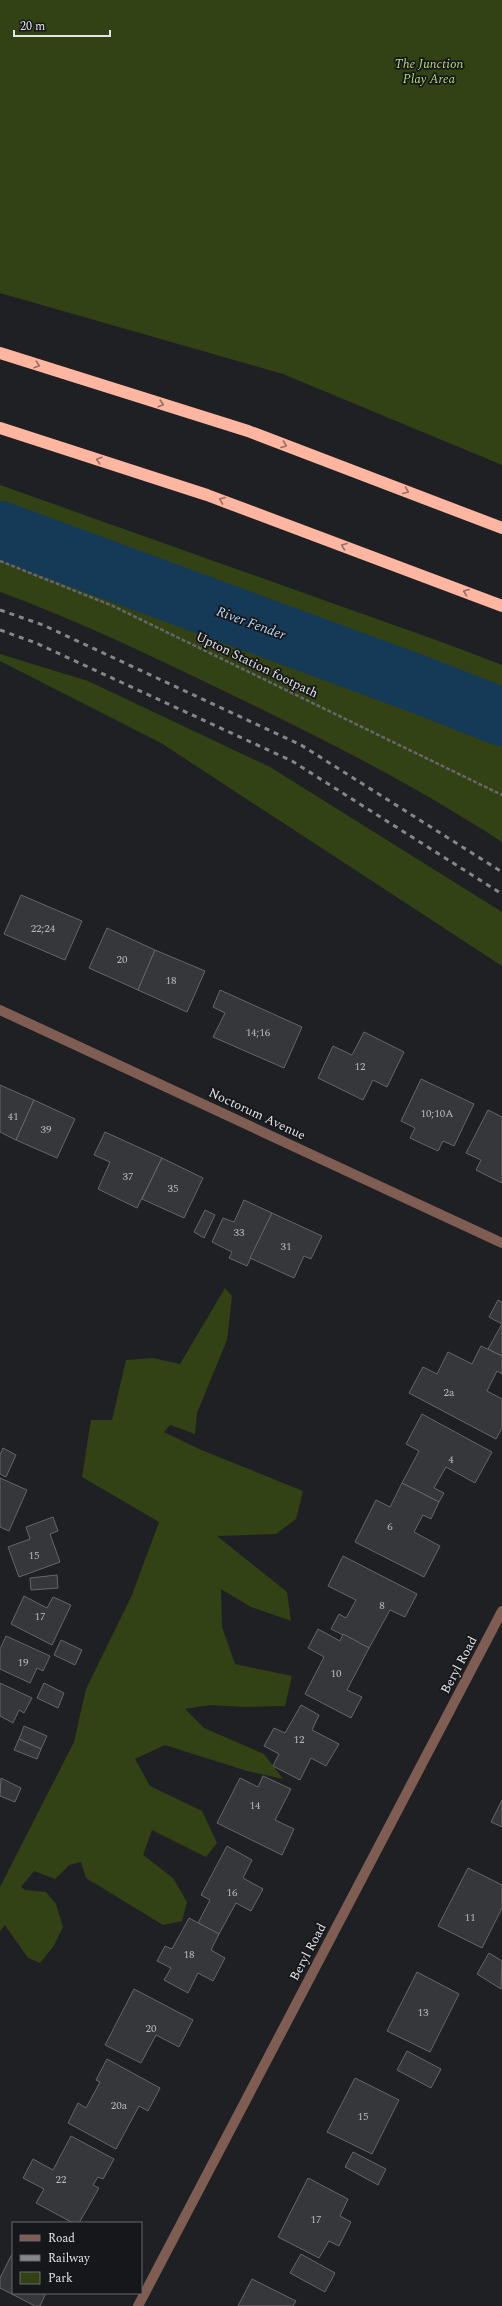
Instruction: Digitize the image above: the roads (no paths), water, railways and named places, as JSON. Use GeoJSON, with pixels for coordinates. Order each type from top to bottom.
{"type":"FeatureCollection","features":[{"type":"Feature","properties":{"kind":"highway"},"geometry":{"type":"LineString","coordinates":[[0,352],[248,431],[502,528]]}},
{"type":"Feature","properties":{"kind":"highway"},"geometry":{"type":"LineString","coordinates":[[0,428],[207,495],[502,606]]}},
{"type":"Feature","properties":{"kind":"street","name":"Noctorum Avenue"},"geometry":{"type":"LineString","coordinates":[[0,1010],[502,1243]]}},
{"type":"Feature","properties":{"kind":"street","name":"Beryl Road"},"geometry":{"type":"LineString","coordinates":[[138,2306],[502,1611]]}},
{"type":"Feature","properties":{"kind":"waterway","name":"River Fender"},"geometry":{"type":"LineString","coordinates":[[0,530],[418,684],[502,717]]}},
{"type":"Feature","properties":{"kind":"railway"},"geometry":{"type":"LineString","coordinates":[[0,610],[43,625],[301,745],[502,872]]}},
{"type":"Feature","properties":{"kind":"railway"},"geometry":{"type":"LineString","coordinates":[[0,630],[36,643],[292,761],[502,894]]}},
{"type":"Feature","properties":{"kind":"park label","name":"The Junction Play Area"},"geometry":{"type":"Point","coordinates":[429,72]}}]}
